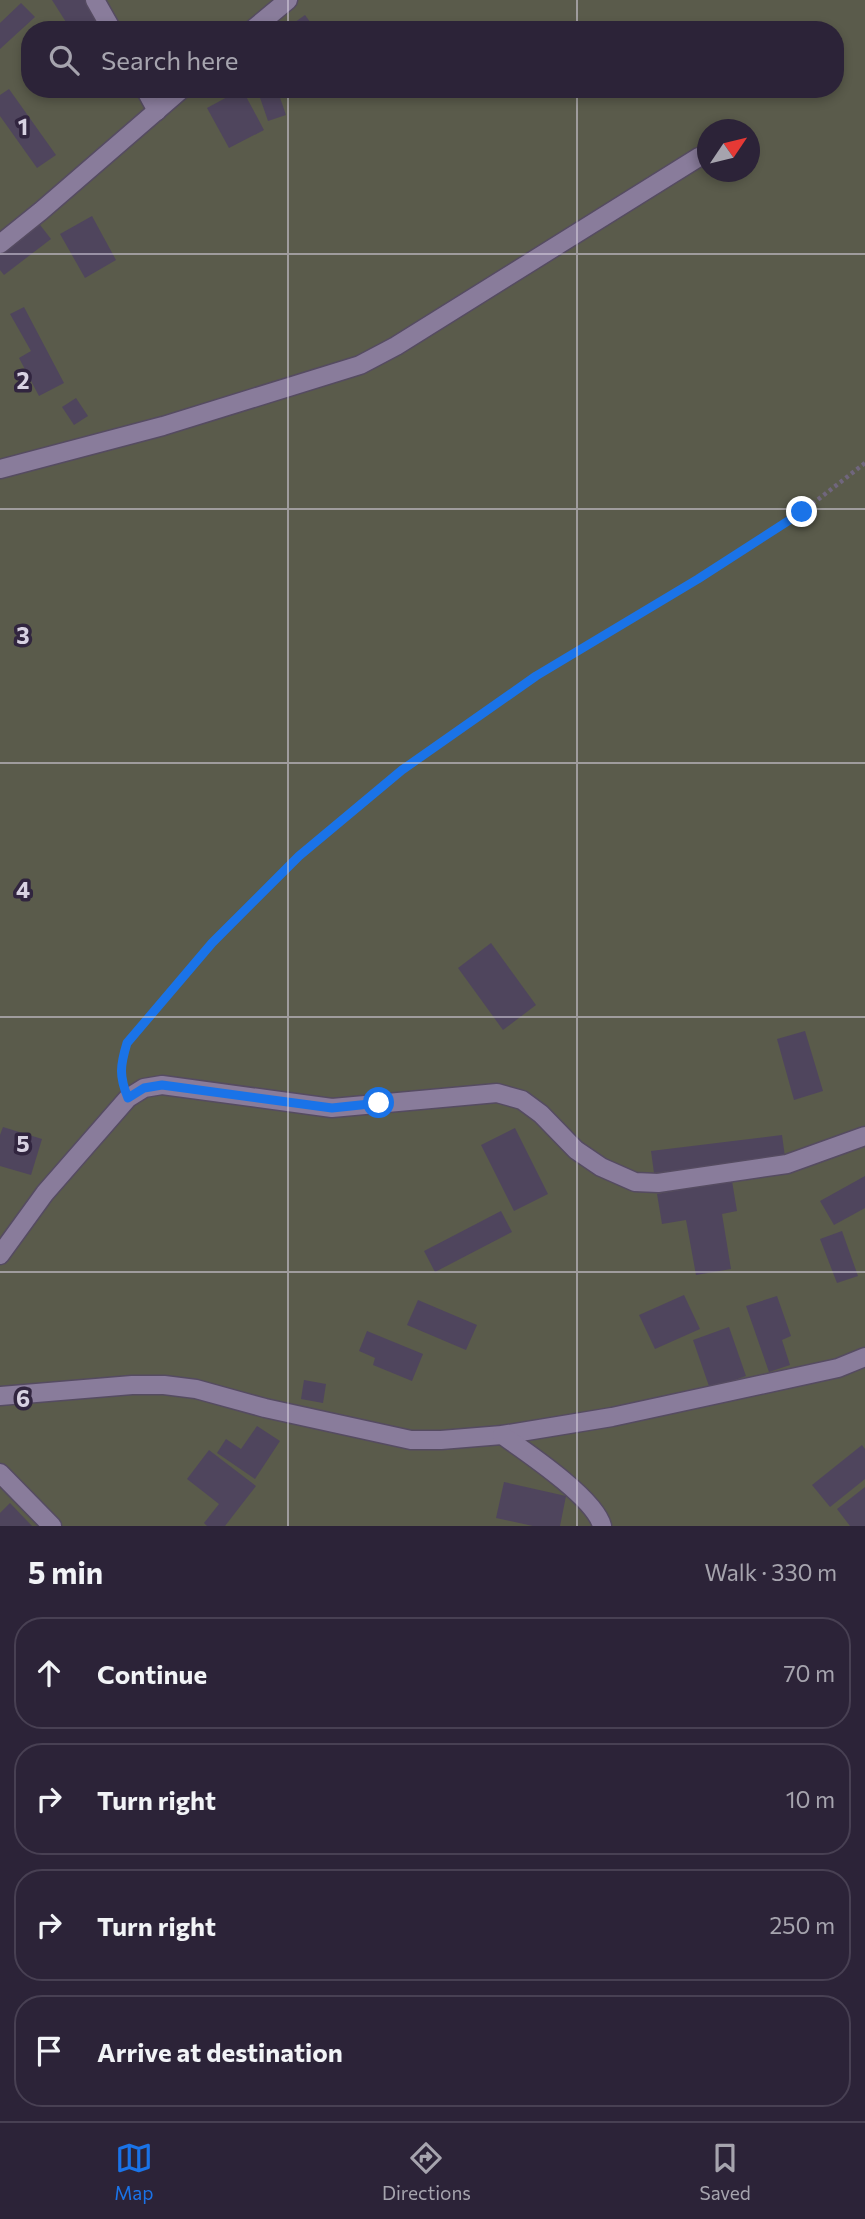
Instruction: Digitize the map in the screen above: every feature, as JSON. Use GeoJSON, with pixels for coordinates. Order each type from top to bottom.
{"type":"FeatureCollection","features":[{"type":"Feature","properties":{"kind":"street"},"geometry":{"type":"LineString","coordinates":[[95,0],[107,21]]}},
{"type":"Feature","properties":{"kind":"street"},"geometry":{"type":"LineString","coordinates":[[263,21],[288,0]]}},
{"type":"Feature","properties":{"kind":"street"},"geometry":{"type":"LineString","coordinates":[[150,98],[157,111]]}},
{"type":"Feature","properties":{"kind":"street"},"geometry":{"type":"LineString","coordinates":[[0,244],[171,98]]}},
{"type":"Feature","properties":{"kind":"street"},"geometry":{"type":"LineString","coordinates":[[0,469],[163,426],[360,365],[396,346],[697,158]]}},
{"type":"Feature","properties":{"kind":"street"},"geometry":{"type":"LineString","coordinates":[[0,1255],[45,1193],[128,1098],[144,1088],[162,1085],[332,1108],[496,1093],[522,1100],[541,1114],[576,1150],[601,1167],[635,1182],[658,1183],[788,1164],[865,1136]]}},
{"type":"Feature","properties":{"kind":"street"},"geometry":{"type":"LineString","coordinates":[[0,1396],[132,1385],[164,1385],[196,1389],[265,1408],[411,1440],[441,1440],[502,1435],[612,1417],[838,1367],[865,1357]]}},
{"type":"Feature","properties":{"kind":"street"},"geometry":{"type":"LineString","coordinates":[[502,1435],[580,1496],[593,1509],[601,1526]]}},
{"type":"Feature","properties":{"kind":"street"},"geometry":{"type":"LineString","coordinates":[[0,1473],[51,1526]]}},
{"type":"Feature","properties":{"kind":"path"},"geometry":{"type":"LineString","coordinates":[[128,1098],[121,1080],[121,1060],[127,1043],[212,943],[299,856],[402,770],[536,676],[698,579],[802,512],[865,463]]}},
{"type":"Feature","properties":{"kind":"green space"},"geometry":{"type":"Polygon","coordinates":[[[0,0],[865,0],[865,1526],[0,1526],[0,0]]]}},
{"type":"Feature","properties":{"kind":"building"},"geometry":{"type":"Polygon","coordinates":[[[52,0],[94,0],[107,20],[106,21],[65,21],[52,0]]]}},
{"type":"Feature","properties":{"kind":"building"},"geometry":{"type":"Polygon","coordinates":[[[21,3],[35,17],[31,21],[21,21],[21,30],[0,49],[0,23],[21,3]]]}},
{"type":"Feature","properties":{"kind":"building"},"geometry":{"type":"Polygon","coordinates":[[[305,15],[309,21],[297,21],[305,15]]]}},
{"type":"Feature","properties":{"kind":"building"},"geometry":{"type":"Polygon","coordinates":[[[9,89],[56,155],[37,168],[0,116],[0,95],[9,89]]]}},
{"type":"Feature","properties":{"kind":"building"},"geometry":{"type":"Polygon","coordinates":[[[225,98],[247,98],[264,130],[229,148],[207,108],[225,98]]]}},
{"type":"Feature","properties":{"kind":"building"},"geometry":{"type":"Polygon","coordinates":[[[260,98],[280,98],[286,115],[268,121],[260,98]]]}},
{"type":"Feature","properties":{"kind":"building"},"geometry":{"type":"Polygon","coordinates":[[[92,216],[116,260],[85,278],[60,234],[92,216]]]}},
{"type":"Feature","properties":{"kind":"building"},"geometry":{"type":"Polygon","coordinates":[[[37,221],[51,239],[4,275],[0,270],[0,250],[37,221]]]}},
{"type":"Feature","properties":{"kind":"building"},"geometry":{"type":"Polygon","coordinates":[[[24,307],[64,383],[39,396],[19,358],[31,351],[10,314],[24,307]]]}},
{"type":"Feature","properties":{"kind":"building"},"geometry":{"type":"Polygon","coordinates":[[[76,398],[88,416],[74,425],[62,407],[76,398]]]}},
{"type":"Feature","properties":{"kind":"building"},"geometry":{"type":"Polygon","coordinates":[[[491,943],[536,1005],[503,1030],[458,968],[491,943]]]}},
{"type":"Feature","properties":{"kind":"building"},"geometry":{"type":"Polygon","coordinates":[[[805,1031],[823,1091],[794,1100],[777,1039],[805,1031]]]}},
{"type":"Feature","properties":{"kind":"building"},"geometry":{"type":"Polygon","coordinates":[[[3,1127],[42,1139],[31,1175],[0,1166],[0,1135],[3,1127]]]}},
{"type":"Feature","properties":{"kind":"building"},"geometry":{"type":"Polygon","coordinates":[[[515,1128],[548,1194],[514,1211],[481,1145],[515,1128]]]}},
{"type":"Feature","properties":{"kind":"building"},"geometry":{"type":"Polygon","coordinates":[[[782,1135],[785,1157],[654,1173],[651,1151],[782,1135]]]}},
{"type":"Feature","properties":{"kind":"building"},"geometry":{"type":"Polygon","coordinates":[[[865,1176],[865,1208],[834,1225],[820,1201],[865,1176]]]}},
{"type":"Feature","properties":{"kind":"building"},"geometry":{"type":"Polygon","coordinates":[[[732,1181],[737,1211],[722,1214],[731,1269],[696,1275],[686,1220],[662,1224],[657,1194],[732,1181]]]}},
{"type":"Feature","properties":{"kind":"building"},"geometry":{"type":"Polygon","coordinates":[[[501,1211],[512,1232],[435,1272],[424,1251],[501,1211]]]}},
{"type":"Feature","properties":{"kind":"building"},"geometry":{"type":"Polygon","coordinates":[[[842,1231],[858,1276],[837,1283],[820,1239],[842,1231]]]}},
{"type":"Feature","properties":{"kind":"building"},"geometry":{"type":"Polygon","coordinates":[[[684,1295],[700,1329],[655,1349],[639,1315],[684,1295]]]}},
{"type":"Feature","properties":{"kind":"building"},"geometry":{"type":"Polygon","coordinates":[[[777,1296],[791,1336],[782,1340],[790,1365],[769,1372],[746,1306],[777,1296]]]}},
{"type":"Feature","properties":{"kind":"building"},"geometry":{"type":"Polygon","coordinates":[[[418,1300],[477,1325],[466,1350],[407,1325],[418,1300]]]}},
{"type":"Feature","properties":{"kind":"building"},"geometry":{"type":"Polygon","coordinates":[[[729,1327],[746,1376],[710,1389],[693,1340],[729,1327]]]}},
{"type":"Feature","properties":{"kind":"building"},"geometry":{"type":"Polygon","coordinates":[[[367,1331],[423,1354],[412,1381],[373,1365],[375,1358],[359,1351],[367,1331]]]}},
{"type":"Feature","properties":{"kind":"building"},"geometry":{"type":"Polygon","coordinates":[[[304,1380],[326,1384],[323,1403],[301,1399],[304,1380]]]}},
{"type":"Feature","properties":{"kind":"building"},"geometry":{"type":"Polygon","coordinates":[[[257,1426],[280,1441],[255,1479],[217,1453],[226,1439],[241,1449],[257,1426]]]}},
{"type":"Feature","properties":{"kind":"building"},"geometry":{"type":"Polygon","coordinates":[[[862,1445],[865,1449],[865,1479],[830,1507],[812,1485],[862,1445]]]}},
{"type":"Feature","properties":{"kind":"building"},"geometry":{"type":"Polygon","coordinates":[[[209,1450],[256,1486],[225,1526],[207,1526],[204,1523],[219,1504],[187,1479],[209,1450]]]}},
{"type":"Feature","properties":{"kind":"building"},"geometry":{"type":"Polygon","coordinates":[[[504,1482],[566,1496],[560,1526],[533,1526],[496,1518],[504,1482]]]}},
{"type":"Feature","properties":{"kind":"building"},"geometry":{"type":"Polygon","coordinates":[[[865,1487],[865,1526],[850,1526],[837,1509],[865,1487]]]}},
{"type":"Feature","properties":{"kind":"building"},"geometry":{"type":"Polygon","coordinates":[[[10,1503],[32,1526],[0,1526],[0,1513],[10,1503]]]}},
{"type":"Feature","properties":{"kind":"route"},"geometry":{"type":"LineString","coordinates":[[379,1103],[332,1108],[162,1085],[144,1088],[128,1098],[121,1080],[121,1060],[127,1043],[212,943],[299,856],[402,770],[536,676],[698,579],[802,512]]}}]}
